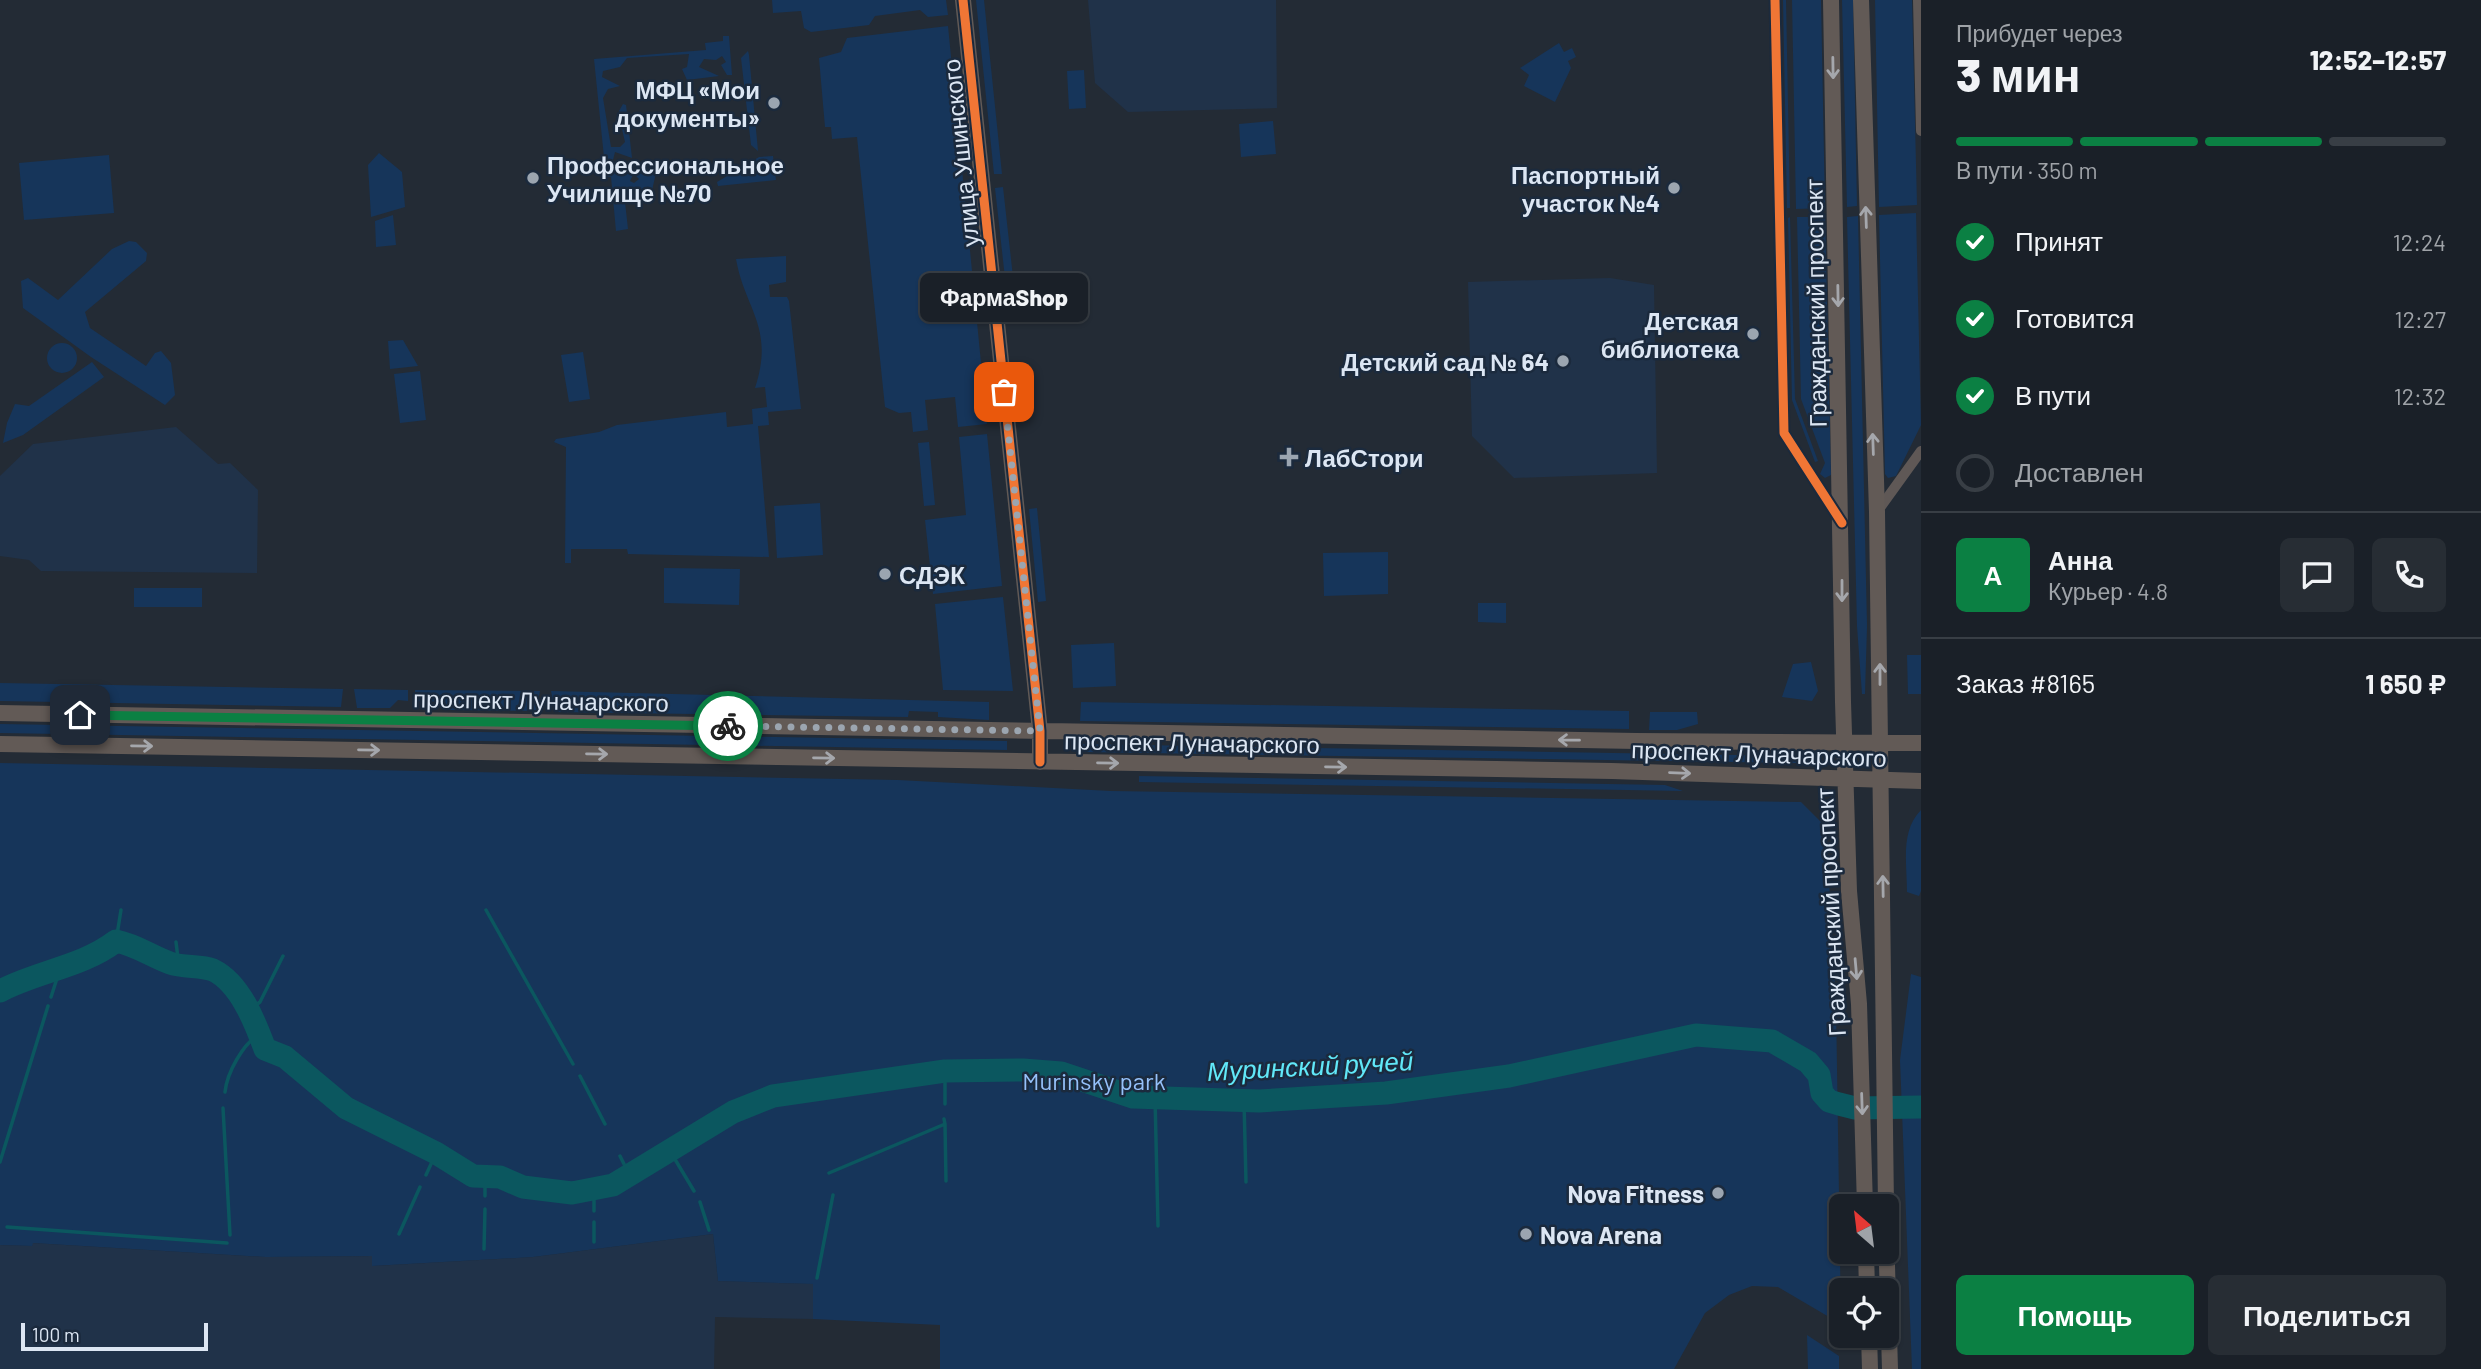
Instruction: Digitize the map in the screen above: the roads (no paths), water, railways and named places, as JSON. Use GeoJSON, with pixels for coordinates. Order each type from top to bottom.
{"type":"FeatureCollection","features":[{"type":"Feature","properties":{"kind":"main road","name":"улица Ушинского"},"geometry":{"type":"LineString","coordinates":[[963,0],[1040,731],[1040,762]]}},
{"type":"Feature","properties":{"kind":"main road","name":"Гражданский проспект"},"geometry":{"type":"LineString","coordinates":[[1832,0],[1844,741],[1849,891],[1859,1004],[1865,1194]]}},
{"type":"Feature","properties":{"kind":"main road","name":"Гражданский проспект"},"geometry":{"type":"LineString","coordinates":[[1861,0],[1877,512],[1886,1194]]}},
{"type":"Feature","properties":{"kind":"main road","name":"проспект Луначарского"},"geometry":{"type":"LineString","coordinates":[[0,713],[1637,741],[1921,743]]}},
{"type":"Feature","properties":{"kind":"main road","name":"проспект Луначарского"},"geometry":{"type":"LineString","coordinates":[[0,744],[1612,771],[1921,781]]}},
{"type":"Feature","properties":{"kind":"main road"},"geometry":{"type":"LineString","coordinates":[[1887,1264],[1890,1369]]}},
{"type":"Feature","properties":{"kind":"main road"},"geometry":{"type":"LineString","coordinates":[[1869,1348],[1870,1369]]}},
{"type":"Feature","properties":{"kind":"street"},"geometry":{"type":"LineString","coordinates":[[1776,0],[1784,433],[1842,523]]}},
{"type":"Feature","properties":{"kind":"street"},"geometry":{"type":"LineString","coordinates":[[1918,0],[1921,131]]}},
{"type":"Feature","properties":{"kind":"street"},"geometry":{"type":"LineString","coordinates":[[1877,512],[1921,451]]}},
{"type":"Feature","properties":{"kind":"waterway"},"geometry":{"type":"LineString","coordinates":[[116,941],[121,910]]}},
{"type":"Feature","properties":{"kind":"waterway"},"geometry":{"type":"LineString","coordinates":[[486,910],[573,1064]]}},
{"type":"Feature","properties":{"kind":"waterway","name":"Муринский ручей"},"geometry":{"type":"LineString","coordinates":[[0,991],[89,957],[116,941],[170,963],[213,970],[223,976],[239,994],[265,1049],[285,1057],[346,1108],[436,1153],[473,1176],[500,1177],[523,1187],[572,1193],[613,1185],[733,1112],[773,1096],[945,1071],[1023,1070],[1061,1073],[1133,1097],[1259,1101],[1386,1093],[1509,1076],[1696,1035],[1772,1041],[1808,1062],[1819,1075],[1822,1093],[1829,1101],[1855,1108],[1921,1107]]}},
{"type":"Feature","properties":{"kind":"waterway"},"geometry":{"type":"LineString","coordinates":[[176,942],[179,967]]}},
{"type":"Feature","properties":{"kind":"waterway"},"geometry":{"type":"LineString","coordinates":[[248,1011],[260,1002],[283,956]]}},
{"type":"Feature","properties":{"kind":"waterway"},"geometry":{"type":"LineString","coordinates":[[51,997],[61,966]]}},
{"type":"Feature","properties":{"kind":"waterway"},"geometry":{"type":"LineString","coordinates":[[0,1162],[48,1006]]}},
{"type":"Feature","properties":{"kind":"waterway"},"geometry":{"type":"LineString","coordinates":[[225,1092],[237,1059],[260,1034]]}},
{"type":"Feature","properties":{"kind":"waterway"},"geometry":{"type":"LineString","coordinates":[[945,1071],[945,1104]]}},
{"type":"Feature","properties":{"kind":"waterway"},"geometry":{"type":"LineString","coordinates":[[580,1076],[605,1124]]}},
{"type":"Feature","properties":{"kind":"waterway"},"geometry":{"type":"LineString","coordinates":[[1155,1097],[1158,1226]]}},
{"type":"Feature","properties":{"kind":"waterway"},"geometry":{"type":"LineString","coordinates":[[1244,1101],[1246,1182]]}},
{"type":"Feature","properties":{"kind":"waterway"},"geometry":{"type":"LineString","coordinates":[[223,1108],[230,1235]]}},
{"type":"Feature","properties":{"kind":"waterway"},"geometry":{"type":"LineString","coordinates":[[829,1173],[945,1124],[944,1119]]}},
{"type":"Feature","properties":{"kind":"waterway"},"geometry":{"type":"LineString","coordinates":[[945,1124],[946,1181]]}},
{"type":"Feature","properties":{"kind":"waterway"},"geometry":{"type":"LineString","coordinates":[[670,1151],[694,1191]]}},
{"type":"Feature","properties":{"kind":"waterway"},"geometry":{"type":"LineString","coordinates":[[426,1175],[436,1153]]}},
{"type":"Feature","properties":{"kind":"waterway"},"geometry":{"type":"LineString","coordinates":[[620,1156],[630,1176]]}},
{"type":"Feature","properties":{"kind":"waterway"},"geometry":{"type":"LineString","coordinates":[[485,1176],[485,1196]]}},
{"type":"Feature","properties":{"kind":"waterway"},"geometry":{"type":"LineString","coordinates":[[399,1234],[420,1187]]}},
{"type":"Feature","properties":{"kind":"waterway"},"geometry":{"type":"LineString","coordinates":[[594,1190],[594,1211]]}},
{"type":"Feature","properties":{"kind":"waterway"},"geometry":{"type":"LineString","coordinates":[[817,1278],[833,1195]]}},
{"type":"Feature","properties":{"kind":"waterway"},"geometry":{"type":"LineString","coordinates":[[700,1202],[709,1230]]}},
{"type":"Feature","properties":{"kind":"waterway"},"geometry":{"type":"LineString","coordinates":[[484,1249],[485,1209]]}},
{"type":"Feature","properties":{"kind":"waterway"},"geometry":{"type":"LineString","coordinates":[[594,1222],[594,1242]]}},
{"type":"Feature","properties":{"kind":"waterway"},"geometry":{"type":"LineString","coordinates":[[7,1227],[227,1243]]}},
{"type":"Feature","properties":{"kind":"place","name":"МФЦ «Мои документы»"},"geometry":{"type":"Point","coordinates":[774,103]}},
{"type":"Feature","properties":{"kind":"place","name":"Профессиональное Училище №70"},"geometry":{"type":"Point","coordinates":[533,178]}},
{"type":"Feature","properties":{"kind":"place","name":"Паспортный участок №4"},"geometry":{"type":"Point","coordinates":[1674,188]}},
{"type":"Feature","properties":{"kind":"place","name":"Детская библиотека"},"geometry":{"type":"Point","coordinates":[1753,334]}},
{"type":"Feature","properties":{"kind":"place","name":"Детский сад № 64"},"geometry":{"type":"Point","coordinates":[1563,361]}},
{"type":"Feature","properties":{"kind":"place","name":"ФармаShop"},"geometry":{"type":"Point","coordinates":[1004,392]}},
{"type":"Feature","properties":{"kind":"place","name":"ЛабСтори"},"geometry":{"type":"Point","coordinates":[1289,457]}},
{"type":"Feature","properties":{"kind":"place","name":"СДЭК"},"geometry":{"type":"Point","coordinates":[885,574]}},
{"type":"Feature","properties":{"kind":"place","name":"Nova Fitness"},"geometry":{"type":"Point","coordinates":[1718,1193]}},
{"type":"Feature","properties":{"kind":"place","name":"Nova Arena"},"geometry":{"type":"Point","coordinates":[1526,1234]}},
{"type":"Feature","properties":{"kind":"park label","name":"Murinsky park"},"geometry":{"type":"Point","coordinates":[1094,1080]}}]}
